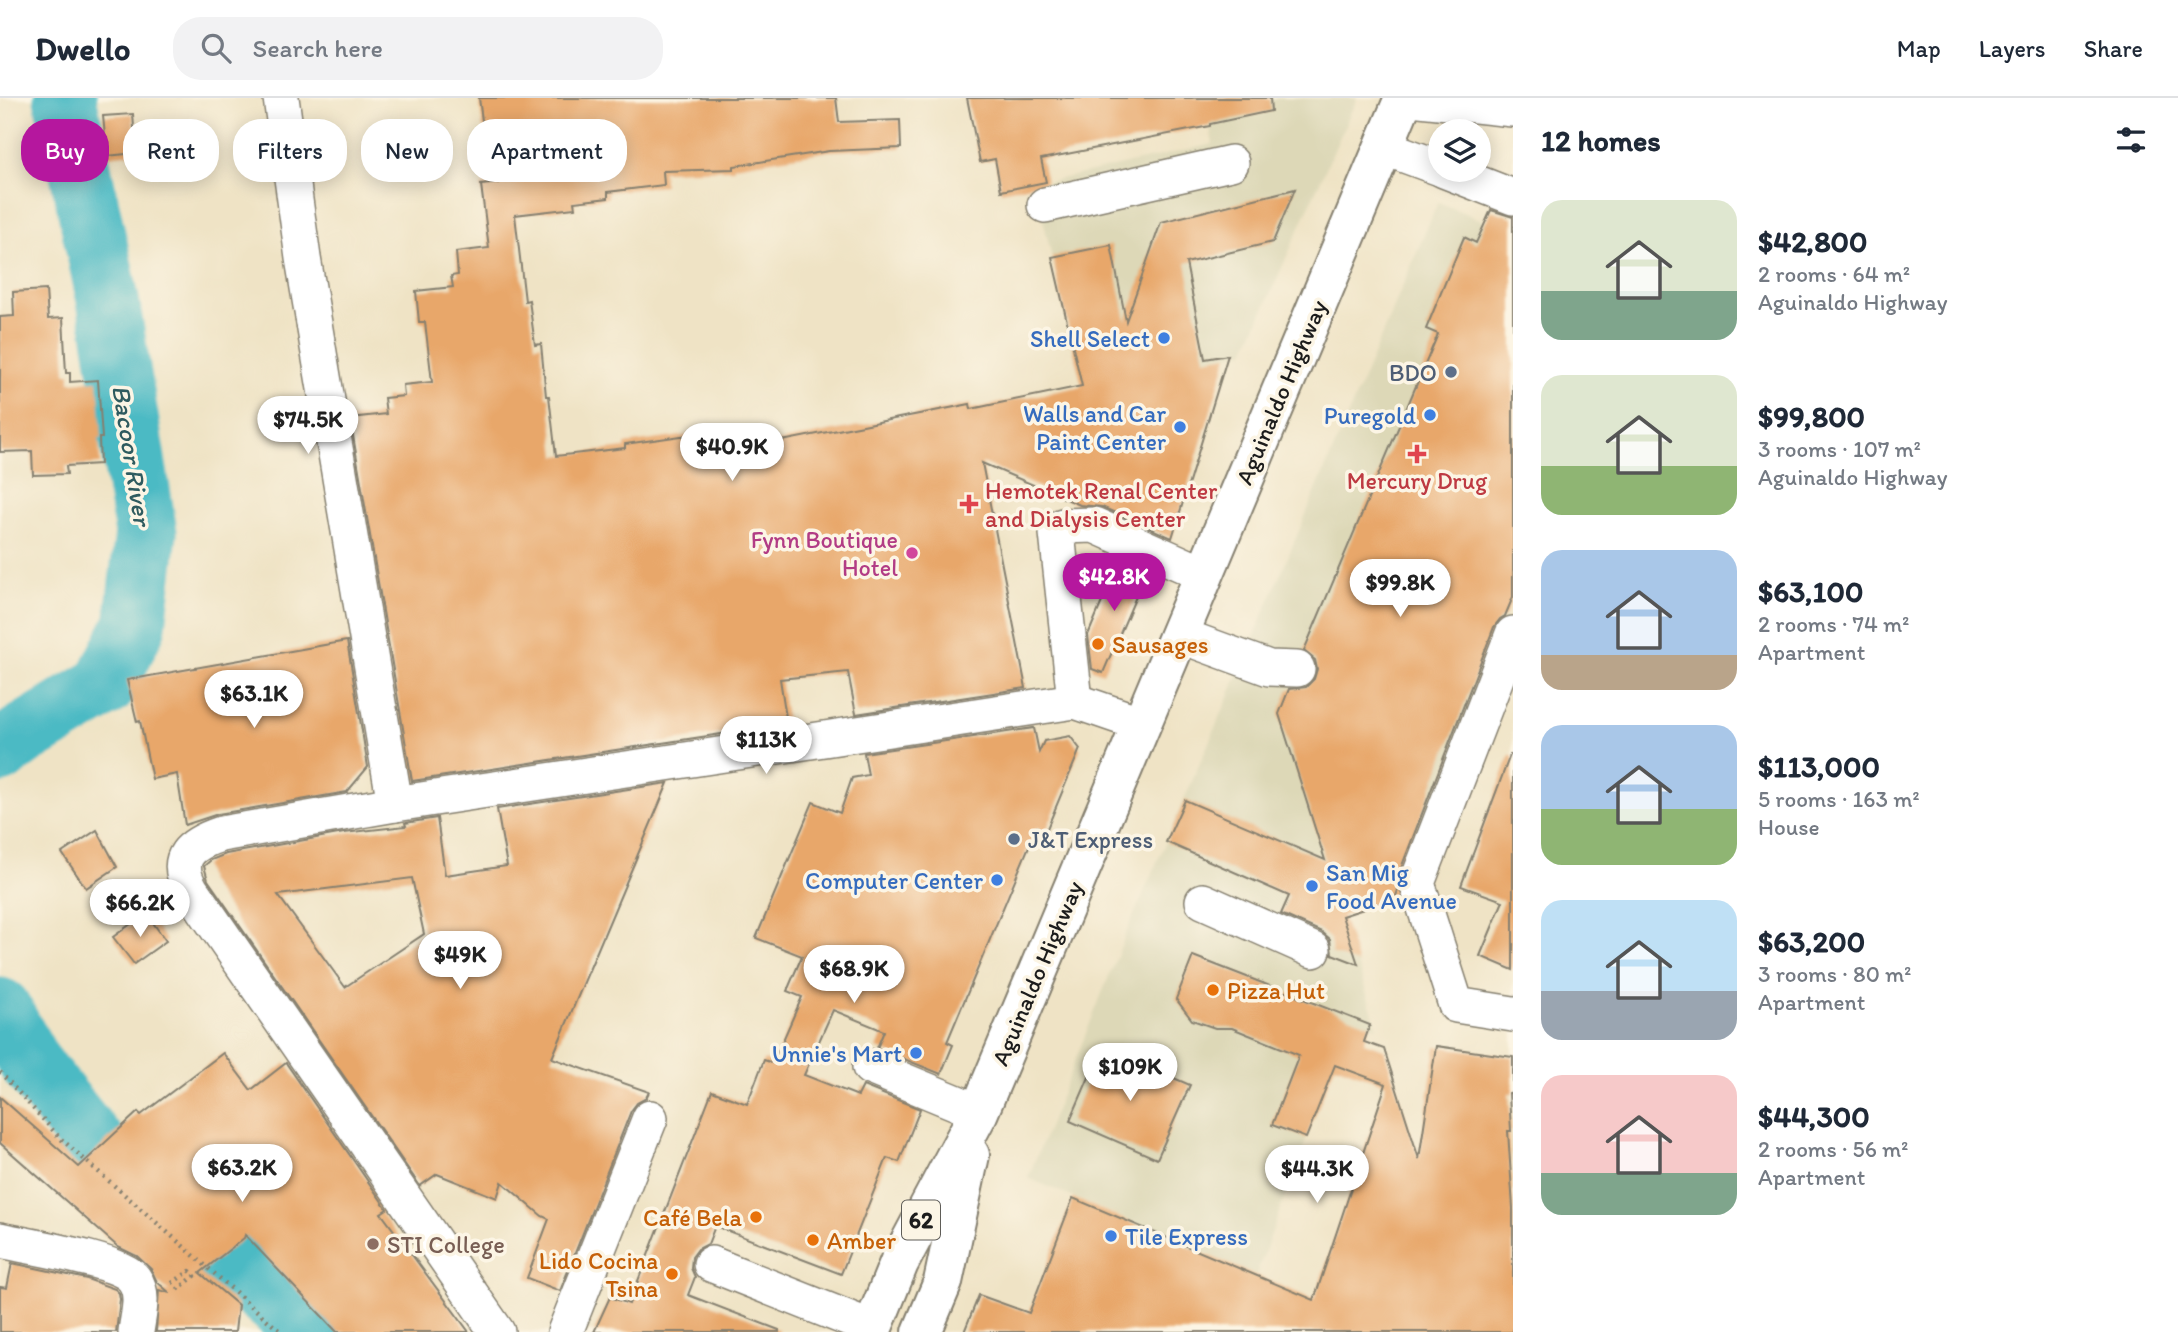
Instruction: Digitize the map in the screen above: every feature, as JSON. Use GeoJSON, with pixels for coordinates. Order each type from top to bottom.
{"type":"FeatureCollection","features":[{"type":"Feature","properties":{"kind":"highway","name":"Aguinaldo Highway"},"geometry":{"type":"LineString","coordinates":[[872,1330],[899,1263],[979,1112],[1404,98]]}},
{"type":"Feature","properties":{"kind":"highway","name":"Aguinaldo Highway"},"geometry":{"type":"LineString","coordinates":[[922,1332],[943,1282],[979,1112]]}},
{"type":"Feature","properties":{"kind":"street"},"geometry":{"type":"LineString","coordinates":[[281,98],[303,258],[395,804]]}},
{"type":"Feature","properties":{"kind":"street"},"geometry":{"type":"LineString","coordinates":[[1411,98],[1513,108]]}},
{"type":"Feature","properties":{"kind":"street"},"geometry":{"type":"LineString","coordinates":[[1383,147],[1428,164]]}},
{"type":"Feature","properties":{"kind":"street"},"geometry":{"type":"LineString","coordinates":[[1045,205],[1231,163]]}},
{"type":"Feature","properties":{"kind":"street"},"geometry":{"type":"LineString","coordinates":[[1475,182],[1513,197]]}},
{"type":"Feature","properties":{"kind":"street"},"geometry":{"type":"LineString","coordinates":[[1075,701],[1057,533],[1063,526],[1094,525],[1204,574]]}},
{"type":"Feature","properties":{"kind":"street"},"geometry":{"type":"LineString","coordinates":[[1513,634],[1417,883],[1456,1005],[1513,1014]]}},
{"type":"Feature","properties":{"kind":"street"},"geometry":{"type":"LineString","coordinates":[[1179,635],[1285,675]]}},
{"type":"Feature","properties":{"kind":"street"},"geometry":{"type":"LineString","coordinates":[[497,1332],[184,878],[182,864],[194,845],[221,834],[395,804],[1075,701],[1142,724]]}},
{"type":"Feature","properties":{"kind":"street"},"geometry":{"type":"LineString","coordinates":[[1203,901],[1313,950]]}},
{"type":"Feature","properties":{"kind":"street"},"geometry":{"type":"LineString","coordinates":[[870,1067],[979,1112]]}},
{"type":"Feature","properties":{"kind":"street"},"geometry":{"type":"LineString","coordinates":[[565,1332],[650,1118]]}},
{"type":"Feature","properties":{"kind":"street"},"geometry":{"type":"LineString","coordinates":[[0,1240],[113,1265],[134,1279],[141,1298],[136,1332]]}},
{"type":"Feature","properties":{"kind":"street"},"geometry":{"type":"LineString","coordinates":[[711,1264],[872,1330]]}},
{"type":"Feature","properties":{"kind":"path"},"geometry":{"type":"LineString","coordinates":[[0,1072],[60,1138],[281,1332]]}},
{"type":"Feature","properties":{"kind":"path"},"geometry":{"type":"LineString","coordinates":[[172,1284],[190,1271],[195,1276],[174,1292]]}},
{"type":"Feature","properties":{"kind":"shaded area"},"geometry":{"type":"Polygon","coordinates":[[[1205,98],[1357,98],[1245,351],[1082,386],[1035,185],[1213,144],[1205,98]]]}},
{"type":"Feature","properties":{"kind":"shaded area"},"geometry":{"type":"Polygon","coordinates":[[[1438,202],[1513,233],[1513,597],[1395,899],[1342,916],[1377,1027],[1351,1018],[1256,1275],[1028,1178],[1127,931],[1438,202]]]}},
{"type":"Feature","properties":{"kind":"building"},"geometry":{"type":"Polygon","coordinates":[[[479,98],[836,98],[839,122],[900,120],[901,148],[829,151],[734,166],[734,169],[663,171],[664,185],[608,192],[608,198],[574,202],[575,208],[515,215],[525,301],[529,300],[535,345],[541,344],[556,456],[625,448],[625,444],[681,436],[729,432],[731,451],[970,404],[971,409],[1082,386],[1052,257],[1111,245],[1126,321],[1161,222],[1295,189],[1273,242],[1186,263],[1205,359],[1228,355],[1172,538],[1102,507],[1080,505],[982,463],[1026,688],[856,714],[848,672],[780,679],[787,724],[412,781],[350,418],[386,414],[384,398],[404,396],[403,385],[432,382],[425,322],[419,322],[416,291],[453,287],[451,276],[458,275],[456,252],[489,248],[481,185],[499,182],[627,182],[627,119],[482,119],[479,98]]]}},
{"type":"Feature","properties":{"kind":"building"},"geometry":{"type":"Polygon","coordinates":[[[967,98],[1270,98],[1271,111],[1210,126],[1041,159],[1046,182],[1001,191],[995,159],[980,162],[967,98]]]}},
{"type":"Feature","properties":{"kind":"building"},"geometry":{"type":"Polygon","coordinates":[[[133,114],[133,119],[123,119],[123,154],[109,156],[109,119],[103,119],[103,116],[133,114]]]}},
{"type":"Feature","properties":{"kind":"building","name":"Puregold"},"geometry":{"type":"Polygon","coordinates":[[[1491,210],[1513,217],[1513,597],[1505,616],[1494,627],[1398,876],[1395,899],[1342,916],[1358,964],[1332,954],[1330,939],[1322,932],[1281,914],[1289,896],[1166,842],[1185,800],[1325,860],[1279,714],[1289,689],[1306,687],[1314,679],[1317,669],[1315,660],[1304,651],[1305,648],[1438,334],[1426,329],[1464,237],[1476,243],[1491,210]]]}},
{"type":"Feature","properties":{"kind":"building"},"geometry":{"type":"Polygon","coordinates":[[[46,290],[48,319],[63,318],[66,373],[70,373],[70,382],[98,380],[102,438],[99,438],[100,464],[66,466],[67,474],[33,475],[32,451],[0,452],[0,317],[14,316],[13,292],[46,290]]]}},
{"type":"Feature","properties":{"kind":"building"},"geometry":{"type":"Polygon","coordinates":[[[1120,559],[1147,571],[1103,673],[1092,669],[1088,635],[1120,559]]]}},
{"type":"Feature","properties":{"kind":"building"},"geometry":{"type":"Polygon","coordinates":[[[347,641],[368,767],[347,792],[218,814],[185,825],[177,774],[152,779],[140,721],[137,722],[127,680],[347,641]]]}},
{"type":"Feature","properties":{"kind":"building"},"geometry":{"type":"Polygon","coordinates":[[[1034,728],[1039,752],[1044,741],[1070,736],[1080,749],[1046,831],[1037,827],[947,1042],[953,1045],[941,1074],[877,1048],[884,1031],[833,1010],[804,1075],[858,1096],[863,1086],[920,1109],[899,1162],[887,1158],[841,1274],[715,1226],[708,1244],[698,1249],[692,1257],[691,1268],[695,1277],[688,1295],[779,1332],[594,1332],[610,1297],[629,1304],[712,1091],[747,1104],[764,1060],[773,1063],[802,997],[787,991],[802,956],[756,938],[813,802],[840,813],[852,778],[868,775],[864,753],[1034,728]]]}},
{"type":"Feature","properties":{"kind":"building"},"geometry":{"type":"Polygon","coordinates":[[[1510,755],[1513,755],[1513,970],[1480,956],[1503,901],[1461,886],[1510,755]]]}},
{"type":"Feature","properties":{"kind":"building"},"geometry":{"type":"Polygon","coordinates":[[[668,783],[552,1058],[649,1092],[631,1111],[560,1291],[527,1278],[549,1219],[502,1182],[497,1198],[437,1174],[420,1186],[208,880],[204,866],[226,854],[344,833],[406,826],[405,823],[437,818],[445,875],[507,866],[497,809],[668,783]],[[412,878],[278,895],[345,987],[424,934],[412,878]]]}},
{"type":"Feature","properties":{"kind":"building"},"geometry":{"type":"Polygon","coordinates":[[[97,830],[117,867],[86,888],[62,853],[97,830]]]}},
{"type":"Feature","properties":{"kind":"building"},"geometry":{"type":"Polygon","coordinates":[[[146,913],[166,941],[134,964],[113,937],[146,913]]]}},
{"type":"Feature","properties":{"kind":"building"},"geometry":{"type":"Polygon","coordinates":[[[1193,956],[1370,1025],[1364,1042],[1384,1049],[1419,1159],[1436,1046],[1513,1057],[1513,1093],[1509,1093],[1511,1131],[1508,1131],[1513,1208],[1513,1332],[964,1332],[979,1295],[1029,1313],[1073,1198],[1314,1300],[1386,1084],[1335,1065],[1306,1138],[1272,1125],[1299,1055],[1232,1028],[1215,1028],[1192,1020],[1176,999],[1193,956]]]}},
{"type":"Feature","properties":{"kind":"building"},"geometry":{"type":"Polygon","coordinates":[[[1102,1047],[1190,1085],[1157,1159],[1070,1121],[1102,1047]]]}},
{"type":"Feature","properties":{"kind":"building"},"geometry":{"type":"Polygon","coordinates":[[[223,1053],[251,1090],[286,1063],[387,1209],[381,1213],[469,1332],[337,1332],[245,1235],[200,1273],[238,1305],[235,1332],[156,1332],[159,1290],[170,1293],[157,1282],[151,1269],[137,1256],[118,1247],[0,1143],[0,1097],[79,1167],[138,1112],[141,1115],[223,1053]]]}},
{"type":"Feature","properties":{"kind":"building"},"geometry":{"type":"Polygon","coordinates":[[[12,1263],[87,1279],[115,1289],[120,1299],[116,1332],[0,1332],[0,1287],[7,1288],[12,1263]]]}},
{"type":"Feature","properties":{"kind":"waterway","name":"Bacoor River"},"geometry":{"type":"LineString","coordinates":[[0,752],[105,686],[135,625],[146,533],[108,300],[65,98]]}},
{"type":"Feature","properties":{"kind":"waterway","name":"Bacoor River"},"geometry":{"type":"LineString","coordinates":[[0,1009],[30,1063],[100,1151],[308,1332]]}},
{"type":"Feature","properties":{"kind":"place","name":"Shell Select"},"geometry":{"type":"Point","coordinates":[1164,338]}},
{"type":"Feature","properties":{"kind":"place","name":"BDO"},"geometry":{"type":"Point","coordinates":[1451,372]}},
{"type":"Feature","properties":{"kind":"place","name":"Puregold"},"geometry":{"type":"Point","coordinates":[1430,415]}},
{"type":"Feature","properties":{"kind":"place","name":"Walls and Car Paint Center"},"geometry":{"type":"Point","coordinates":[1180,427]}},
{"type":"Feature","properties":{"kind":"place","name":"Mercury Drug"},"geometry":{"type":"Point","coordinates":[1417,454]}},
{"type":"Feature","properties":{"kind":"place","name":"Hemotek Renal Center and Dialysis Center"},"geometry":{"type":"Point","coordinates":[969,504]}},
{"type":"Feature","properties":{"kind":"place","name":"Fynn Boutique Hotel"},"geometry":{"type":"Point","coordinates":[912,553]}},
{"type":"Feature","properties":{"kind":"place","name":"Sausages"},"geometry":{"type":"Point","coordinates":[1098,644]}},
{"type":"Feature","properties":{"kind":"place","name":"J&T Express"},"geometry":{"type":"Point","coordinates":[1014,839]}},
{"type":"Feature","properties":{"kind":"place","name":"Computer Center"},"geometry":{"type":"Point","coordinates":[997,880]}},
{"type":"Feature","properties":{"kind":"place","name":"San Mig Food Avenue"},"geometry":{"type":"Point","coordinates":[1312,886]}},
{"type":"Feature","properties":{"kind":"place","name":"Pizza Hut"},"geometry":{"type":"Point","coordinates":[1213,990]}},
{"type":"Feature","properties":{"kind":"place","name":"Unnie's Mart"},"geometry":{"type":"Point","coordinates":[916,1053]}},
{"type":"Feature","properties":{"kind":"place","name":"Café Bela"},"geometry":{"type":"Point","coordinates":[756,1217]}},
{"type":"Feature","properties":{"kind":"place","name":"Tile Express"},"geometry":{"type":"Point","coordinates":[1111,1236]}},
{"type":"Feature","properties":{"kind":"place","name":"Amber"},"geometry":{"type":"Point","coordinates":[813,1240]}},
{"type":"Feature","properties":{"kind":"place","name":"STI College"},"geometry":{"type":"Point","coordinates":[373,1244]}},
{"type":"Feature","properties":{"kind":"place","name":"Lido Cocina Tsina"},"geometry":{"type":"Point","coordinates":[672,1274]}}]}
